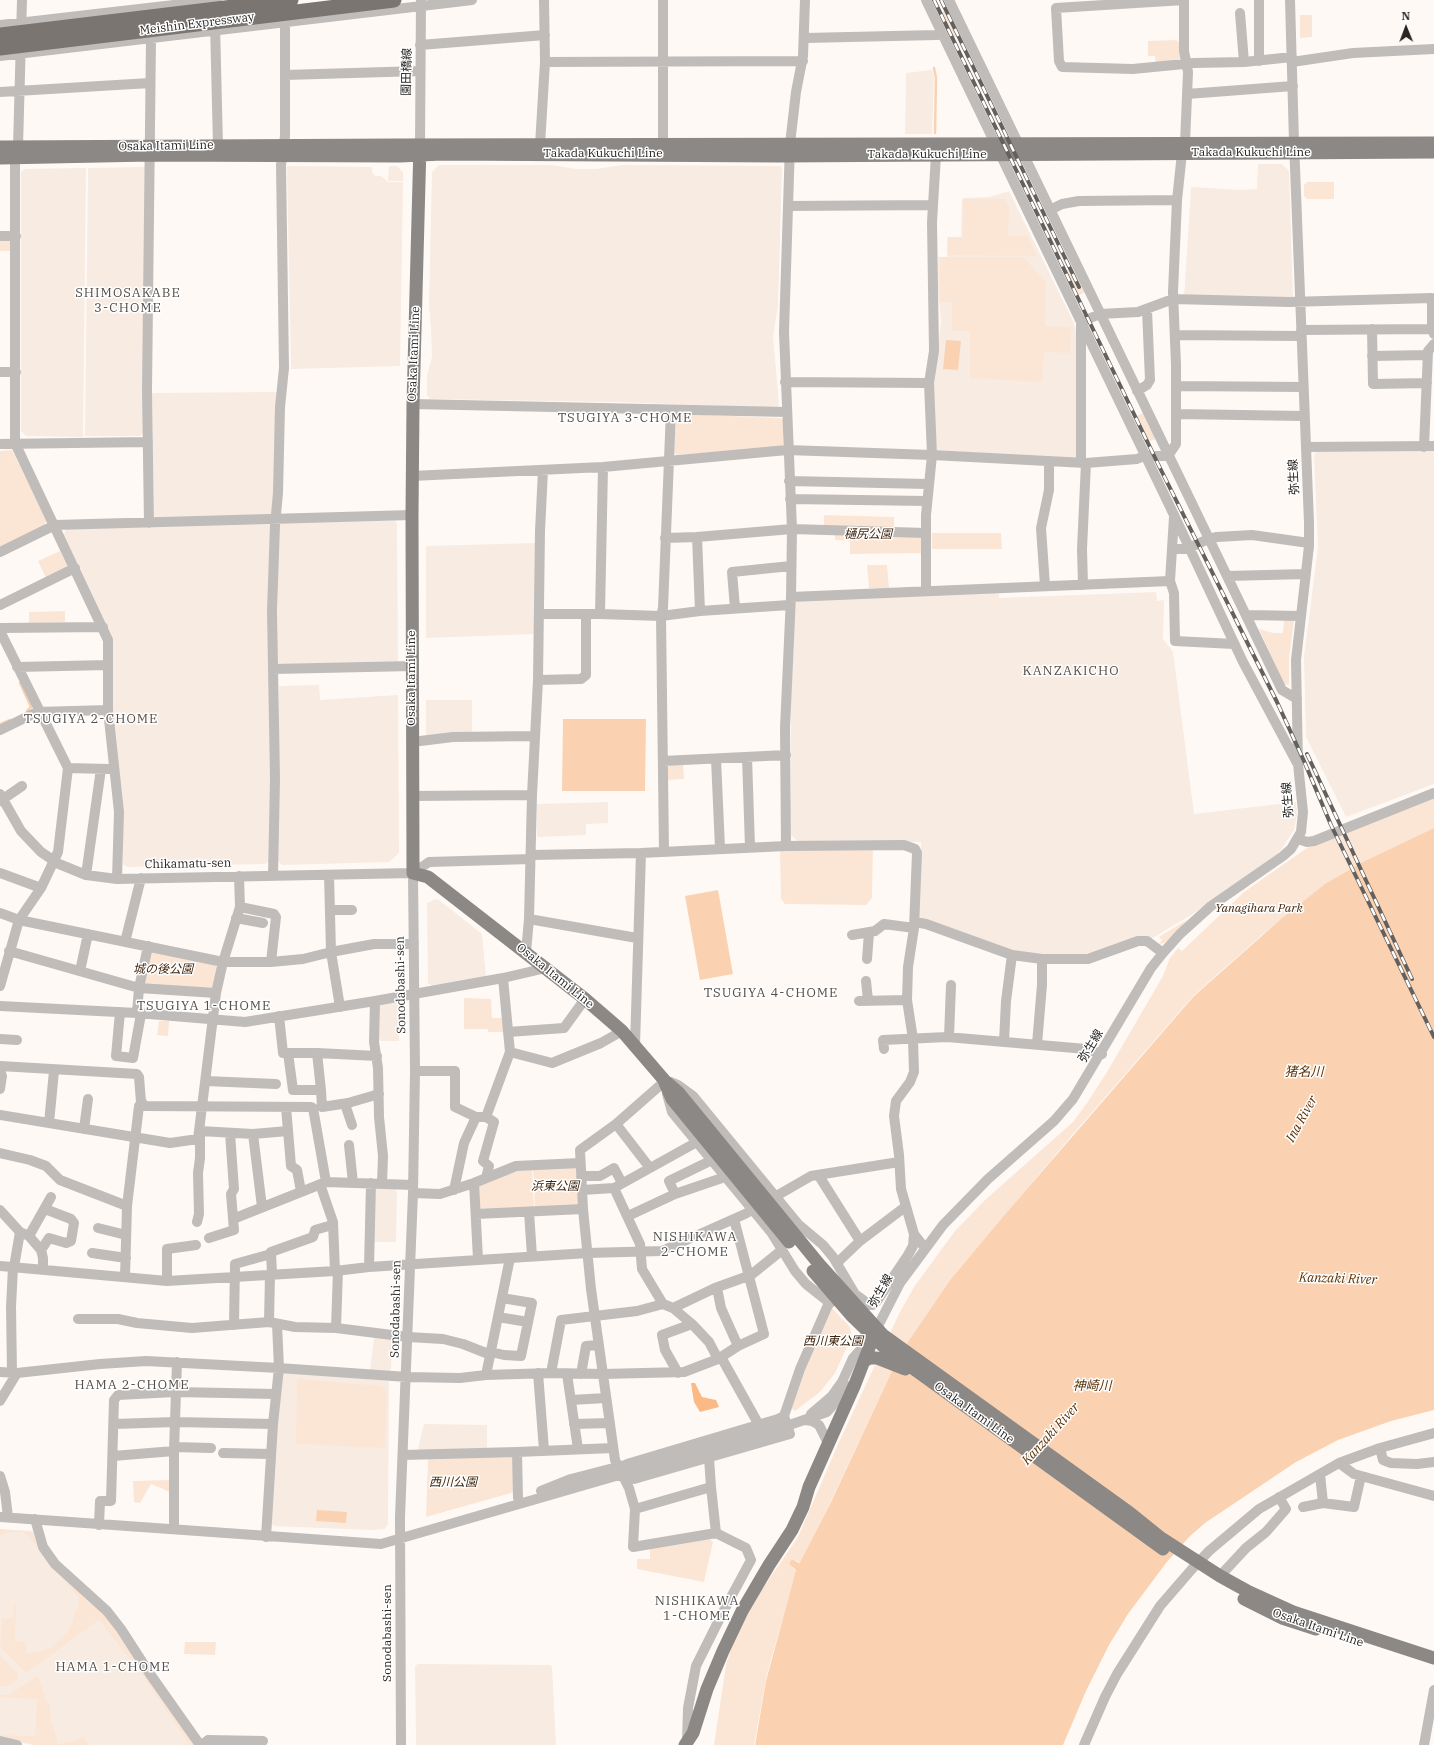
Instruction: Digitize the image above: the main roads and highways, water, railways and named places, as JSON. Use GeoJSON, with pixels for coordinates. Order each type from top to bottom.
{"type":"FeatureCollection","features":[{"type":"Feature","properties":{"kind":"highway","name":"Meishin Expressway"},"geometry":{"type":"LineString","coordinates":[[0,35],[291,0]]}},
{"type":"Feature","properties":{"kind":"highway","name":"Meishin Expressway"},"geometry":{"type":"LineString","coordinates":[[0,48],[394,0]]}},
{"type":"Feature","properties":{"kind":"main road","name":"Takada Kukuchi Line"},"geometry":{"type":"LineString","coordinates":[[420,150],[1022,150],[1034,143],[1183,148],[1294,148],[1434,152]]}},
{"type":"Feature","properties":{"kind":"main road","name":"Takada Kukuchi Line"},"geometry":{"type":"LineString","coordinates":[[1294,148],[1434,143]]}},
{"type":"Feature","properties":{"kind":"main road","name":"Takada Kukuchi Line"},"geometry":{"type":"LineString","coordinates":[[420,150],[540,145],[663,144],[936,155],[998,150]]}},
{"type":"Feature","properties":{"kind":"main road","name":"Osaka Itami Line"},"geometry":{"type":"LineString","coordinates":[[150,151],[218,146],[283,151],[400,156],[420,150],[412,476],[413,873],[428,877],[526,952],[622,1031],[665,1081],[679,1092],[714,1149],[819,1264],[855,1312],[878,1336],[917,1372],[1237,1596],[1282,1618],[1367,1645],[1434,1664]]}},
{"type":"Feature","properties":{"kind":"main road","name":"Osaka Itami Line"},"geometry":{"type":"LineString","coordinates":[[0,147],[17,152],[283,151]]}},
{"type":"Feature","properties":{"kind":"main road","name":"Osaka Itami Line"},"geometry":{"type":"LineString","coordinates":[[0,158],[17,152]]}},
{"type":"Feature","properties":{"kind":"main road","name":"Osaka Itami Line"},"geometry":{"type":"LineString","coordinates":[[878,1336],[1130,1513],[1193,1565],[1220,1576],[1249,1592],[1293,1612],[1434,1658]]}},
{"type":"Feature","properties":{"kind":"main road"},"geometry":{"type":"LineString","coordinates":[[686,1744],[693,1733],[707,1689],[726,1644],[742,1611],[768,1565],[792,1530],[828,1443],[878,1336]]}},
{"type":"Feature","properties":{"kind":"main road"},"geometry":{"type":"LineString","coordinates":[[866,1362],[917,1372]]}},
{"type":"Feature","properties":{"kind":"water"},"geometry":{"type":"Polygon","coordinates":[[[946,340],[961,341],[958,370],[943,369],[946,340]]]}},
{"type":"Feature","properties":{"kind":"water"},"geometry":{"type":"Polygon","coordinates":[[[563,719],[646,719],[645,791],[562,791],[563,719]]]}},
{"type":"Feature","properties":{"kind":"water","name":"神崎川"},"geometry":{"type":"Polygon","coordinates":[[[1434,828],[1434,1410],[1391,1421],[1338,1440],[1296,1462],[1205,1523],[1190,1536],[1166,1563],[1128,1614],[1109,1645],[1086,1691],[1063,1745],[755,1745],[766,1681],[796,1570],[789,1564],[792,1559],[799,1563],[800,1562],[832,1500],[892,1371],[908,1342],[950,1280],[1194,996],[1281,919],[1325,884],[1361,863],[1434,828]]]}},
{"type":"Feature","properties":{"kind":"water"},"geometry":{"type":"Polygon","coordinates":[[[718,890],[733,974],[700,980],[685,896],[718,890]]]}},
{"type":"Feature","properties":{"kind":"water"},"geometry":{"type":"Polygon","coordinates":[[[317,1510],[347,1512],[346,1523],[316,1521],[317,1510]]]}},
{"type":"Feature","properties":{"kind":"waterway"},"geometry":{"type":"LineString","coordinates":[[934,68],[936,78],[935,133]]}},
{"type":"Feature","properties":{"kind":"waterway"},"geometry":{"type":"LineString","coordinates":[[20,683],[31,707],[27,711]]}},
{"type":"Feature","properties":{"kind":"waterway"},"geometry":{"type":"LineString","coordinates":[[0,724],[10,720]]}},
{"type":"Feature","properties":{"kind":"railway"},"geometry":{"type":"LineString","coordinates":[[934,0],[1160,468],[1277,702],[1331,825],[1434,1037]]}},
{"type":"Feature","properties":{"kind":"railway"},"geometry":{"type":"LineString","coordinates":[[941,0],[1079,287]]}},
{"type":"Feature","properties":{"kind":"railway"},"geometry":{"type":"LineString","coordinates":[[1307,754],[1412,979]]}},
{"type":"Feature","properties":{"kind":"district","name":"SHIMOSAKABE 3-CHOME"},"geometry":{"type":"Point","coordinates":[128,300]}},
{"type":"Feature","properties":{"kind":"district","name":"TSUGIYA 3-CHOME"},"geometry":{"type":"Point","coordinates":[625,418]}},
{"type":"Feature","properties":{"kind":"district","name":"KANZAKICHO"},"geometry":{"type":"Point","coordinates":[1071,671]}},
{"type":"Feature","properties":{"kind":"district","name":"TSUGIYA 2-CHOME"},"geometry":{"type":"Point","coordinates":[91,719]}},
{"type":"Feature","properties":{"kind":"district","name":"TSUGIYA 4-CHOME"},"geometry":{"type":"Point","coordinates":[771,993]}},
{"type":"Feature","properties":{"kind":"district","name":"TSUGIYA 1-CHOME"},"geometry":{"type":"Point","coordinates":[204,1006]}},
{"type":"Feature","properties":{"kind":"district","name":"NISHIKAWA 2-CHOME"},"geometry":{"type":"Point","coordinates":[695,1244]}},
{"type":"Feature","properties":{"kind":"district","name":"HAMA 2-CHOME"},"geometry":{"type":"Point","coordinates":[132,1385]}},
{"type":"Feature","properties":{"kind":"district","name":"NISHIKAWA 1-CHOME"},"geometry":{"type":"Point","coordinates":[697,1608]}},
{"type":"Feature","properties":{"kind":"district","name":"HAMA 1-CHOME"},"geometry":{"type":"Point","coordinates":[113,1667]}},
{"type":"Feature","properties":{"kind":"park label","name":"樋尻公園"},"geometry":{"type":"Point","coordinates":[868,535]}},
{"type":"Feature","properties":{"kind":"park label","name":"Yanagihara Park"},"geometry":{"type":"Point","coordinates":[1259,909]}},
{"type":"Feature","properties":{"kind":"park label","name":"城の後公園"},"geometry":{"type":"Point","coordinates":[163,970]}},
{"type":"Feature","properties":{"kind":"park label","name":"浜東公園"},"geometry":{"type":"Point","coordinates":[555,1187]}},
{"type":"Feature","properties":{"kind":"park label","name":"西川東公園"},"geometry":{"type":"Point","coordinates":[833,1342]}},
{"type":"Feature","properties":{"kind":"park label","name":"西川公園"},"geometry":{"type":"Point","coordinates":[453,1483]}},
{"type":"Feature","properties":{"kind":"water label","name":"猪名川"},"geometry":{"type":"Point","coordinates":[1304,1072]}},
{"type":"Feature","properties":{"kind":"water label","name":"Ina River"},"geometry":{"type":"Point","coordinates":[1302,1119]}},
{"type":"Feature","properties":{"kind":"water label","name":"Kanzaki River"},"geometry":{"type":"Point","coordinates":[1338,1279]}},
{"type":"Feature","properties":{"kind":"water label","name":"Kanzaki River"},"geometry":{"type":"Point","coordinates":[1051,1434]}}]}
